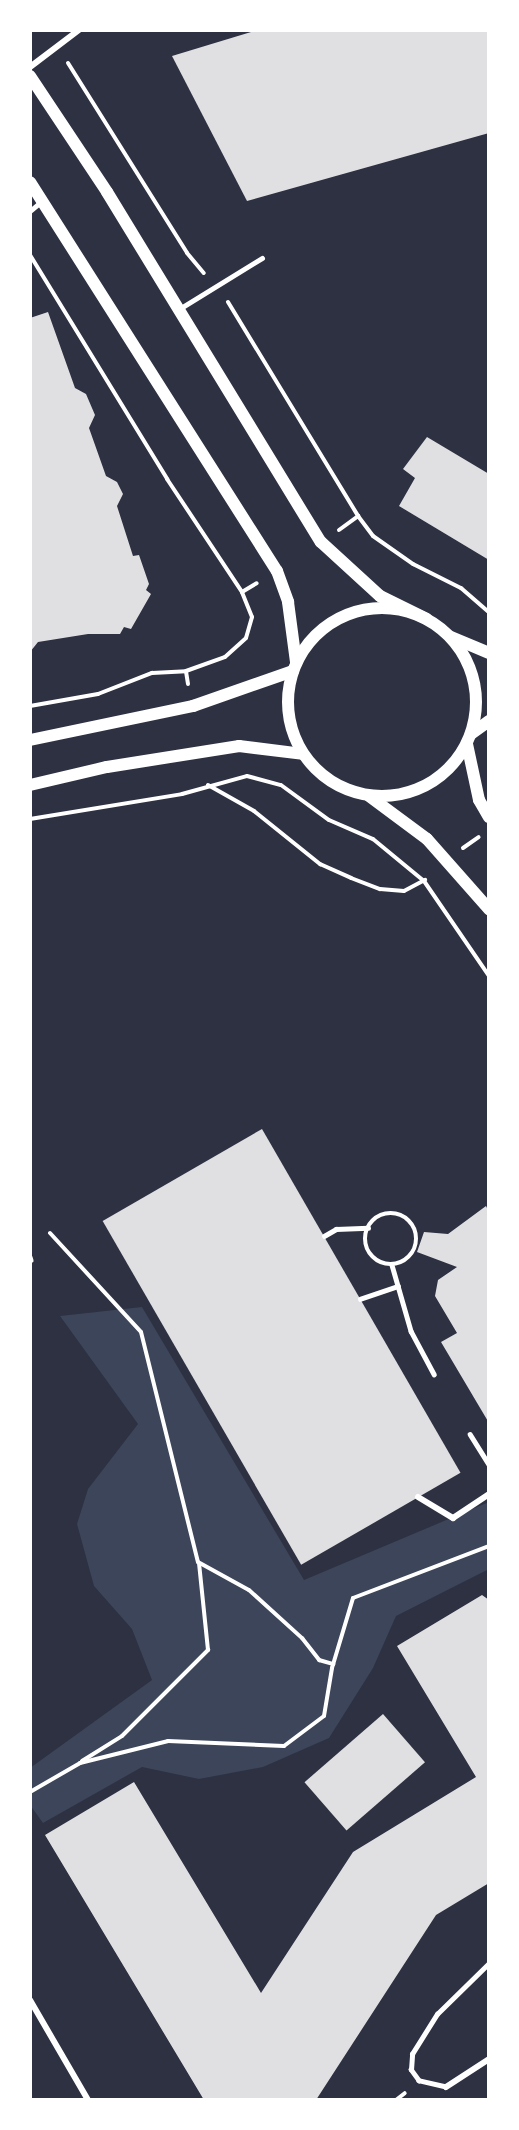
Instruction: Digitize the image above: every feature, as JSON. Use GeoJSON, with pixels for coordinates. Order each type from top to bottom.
{"type":"FeatureCollection","features":[{"type":"Feature","properties":{"kind":"main road"},"geometry":{"type":"LineString","coordinates":[[30,76],[179,309],[321,542],[380,596],[427,619],[450,637],[489,653]]}},
{"type":"Feature","properties":{"kind":"main road"},"geometry":{"type":"LineString","coordinates":[[30,182],[277,571],[288,602],[294,666]]}},
{"type":"Feature","properties":{"kind":"main road"},"geometry":{"type":"LineString","coordinates":[[427,619],[398,609],[367,609],[338,618],[314,637],[294,666],[288,688],[290,722],[303,754],[328,779],[369,796],[427,839],[489,909]]}},
{"type":"Feature","properties":{"kind":"main road"},"geometry":{"type":"LineString","coordinates":[[450,637],[465,658],[474,682],[476,708],[469,739],[479,800],[489,817]]}},
{"type":"Feature","properties":{"kind":"main road"},"geometry":{"type":"LineString","coordinates":[[30,740],[193,706],[294,666]]}},
{"type":"Feature","properties":{"kind":"main road"},"geometry":{"type":"LineString","coordinates":[[369,796],[408,793],[426,785],[442,774],[469,739],[489,721]]}},
{"type":"Feature","properties":{"kind":"main road"},"geometry":{"type":"LineString","coordinates":[[30,784],[107,767],[239,746],[303,754]]}},
{"type":"Feature","properties":{"kind":"street"},"geometry":{"type":"LineString","coordinates":[[30,67],[79,30]]}},
{"type":"Feature","properties":{"kind":"street"},"geometry":{"type":"LineString","coordinates":[[418,1497],[453,1518],[489,1494]]}},
{"type":"Feature","properties":{"kind":"street"},"geometry":{"type":"LineString","coordinates":[[30,2001],[88,2100]]}},
{"type":"Feature","properties":{"kind":"street"},"geometry":{"type":"LineString","coordinates":[[446,2087],[489,2059]]}},
{"type":"Feature","properties":{"kind":"lane"},"geometry":{"type":"LineString","coordinates":[[30,211],[42,201]]}},
{"type":"Feature","properties":{"kind":"lane"},"geometry":{"type":"LineString","coordinates":[[179,309],[262,258]]}},
{"type":"Feature","properties":{"kind":"lane"},"geometry":{"type":"LineString","coordinates":[[324,1236],[336,1229],[368,1228],[379,1216],[388,1213],[404,1216],[416,1229],[413,1253],[392,1265]]}},
{"type":"Feature","properties":{"kind":"lane"},"geometry":{"type":"LineString","coordinates":[[368,1228],[370,1254],[392,1265],[411,1331],[434,1374]]}},
{"type":"Feature","properties":{"kind":"lane"},"geometry":{"type":"LineString","coordinates":[[360,1299],[398,1286]]}},
{"type":"Feature","properties":{"kind":"lane"},"geometry":{"type":"LineString","coordinates":[[470,1434],[489,1464]]}},
{"type":"Feature","properties":{"kind":"lane"},"geometry":{"type":"LineString","coordinates":[[446,2087],[419,2081],[411,2070],[412,2054],[437,2014],[489,1963]]}},
{"type":"Feature","properties":{"kind":"path"},"geometry":{"type":"LineString","coordinates":[[30,255],[167,479],[242,592],[252,617],[246,638],[225,657],[186,671],[152,674],[98,694],[30,706]]}},
{"type":"Feature","properties":{"kind":"path"},"geometry":{"type":"LineString","coordinates":[[343,527],[358,516],[373,536],[413,564],[461,588],[489,612]]}},
{"type":"Feature","properties":{"kind":"path"},"geometry":{"type":"LineString","coordinates":[[242,592],[257,583]]}},
{"type":"Feature","properties":{"kind":"path"},"geometry":{"type":"LineString","coordinates":[[186,671],[189,690]]}},
{"type":"Feature","properties":{"kind":"path"},"geometry":{"type":"LineString","coordinates":[[30,819],[182,794],[247,776],[281,785],[329,820],[373,839],[424,881],[489,975]]}},
{"type":"Feature","properties":{"kind":"path"},"geometry":{"type":"LineString","coordinates":[[208,785],[254,811],[320,864],[351,878],[380,889],[404,891],[424,881]]}},
{"type":"Feature","properties":{"kind":"path"},"geometry":{"type":"LineString","coordinates":[[30,1792],[122,1736],[208,1650],[198,1562],[141,1332],[50,1233]]}},
{"type":"Feature","properties":{"kind":"path"},"geometry":{"type":"LineString","coordinates":[[80,1763],[168,1742],[284,1746],[324,1716],[333,1664],[353,1598],[489,1546]]}},
{"type":"Feature","properties":{"kind":"path"},"geometry":{"type":"LineString","coordinates":[[198,1562],[249,1590],[302,1638],[319,1660],[333,1664]]}},
{"type":"Feature","properties":{"kind":"shaded area"},"geometry":{"type":"Polygon","coordinates":[[[142,1307],[304,1580],[489,1502],[489,1569],[396,1616],[373,1668],[329,1738],[263,1767],[199,1779],[142,1767],[43,1823],[30,1805],[30,1768],[152,1680],[132,1629],[94,1586],[77,1524],[88,1489],[138,1424],[60,1316],[142,1307]]]}},
{"type":"Feature","properties":{"kind":"building"},"geometry":{"type":"Polygon","coordinates":[[[258,30],[489,30],[489,133],[247,201],[172,56],[258,30]]]}},
{"type":"Feature","properties":{"kind":"building"},"geometry":{"type":"Polygon","coordinates":[[[48,312],[75,388],[86,394],[95,415],[89,428],[106,476],[117,482],[123,494],[117,506],[133,556],[139,555],[149,584],[146,590],[151,594],[131,629],[124,627],[120,634],[88,634],[38,642],[30,652],[30,318],[48,312]]]}},
{"type":"Feature","properties":{"kind":"building"},"geometry":{"type":"Polygon","coordinates":[[[427,437],[489,474],[489,560],[399,506],[415,478],[403,469],[427,437]]]}},
{"type":"Feature","properties":{"kind":"building"},"geometry":{"type":"Polygon","coordinates":[[[262,1129],[460,1473],[301,1565],[103,1221],[262,1129]]]}},
{"type":"Feature","properties":{"kind":"building"},"geometry":{"type":"Polygon","coordinates":[[[486,1206],[489,1212],[489,1423],[441,1342],[457,1333],[435,1296],[438,1280],[457,1267],[417,1252],[424,1232],[448,1234],[486,1206]]]}},
{"type":"Feature","properties":{"kind":"building"},"geometry":{"type":"Polygon","coordinates":[[[482,1595],[489,1600],[489,1883],[436,1915],[316,2100],[204,2100],[45,1835],[134,1782],[261,1993],[353,1852],[476,1777],[397,1646],[482,1595]]]}},
{"type":"Feature","properties":{"kind":"building"},"geometry":{"type":"Polygon","coordinates":[[[383,1714],[425,1762],[346,1831],[305,1782],[383,1714]]]}}]}
